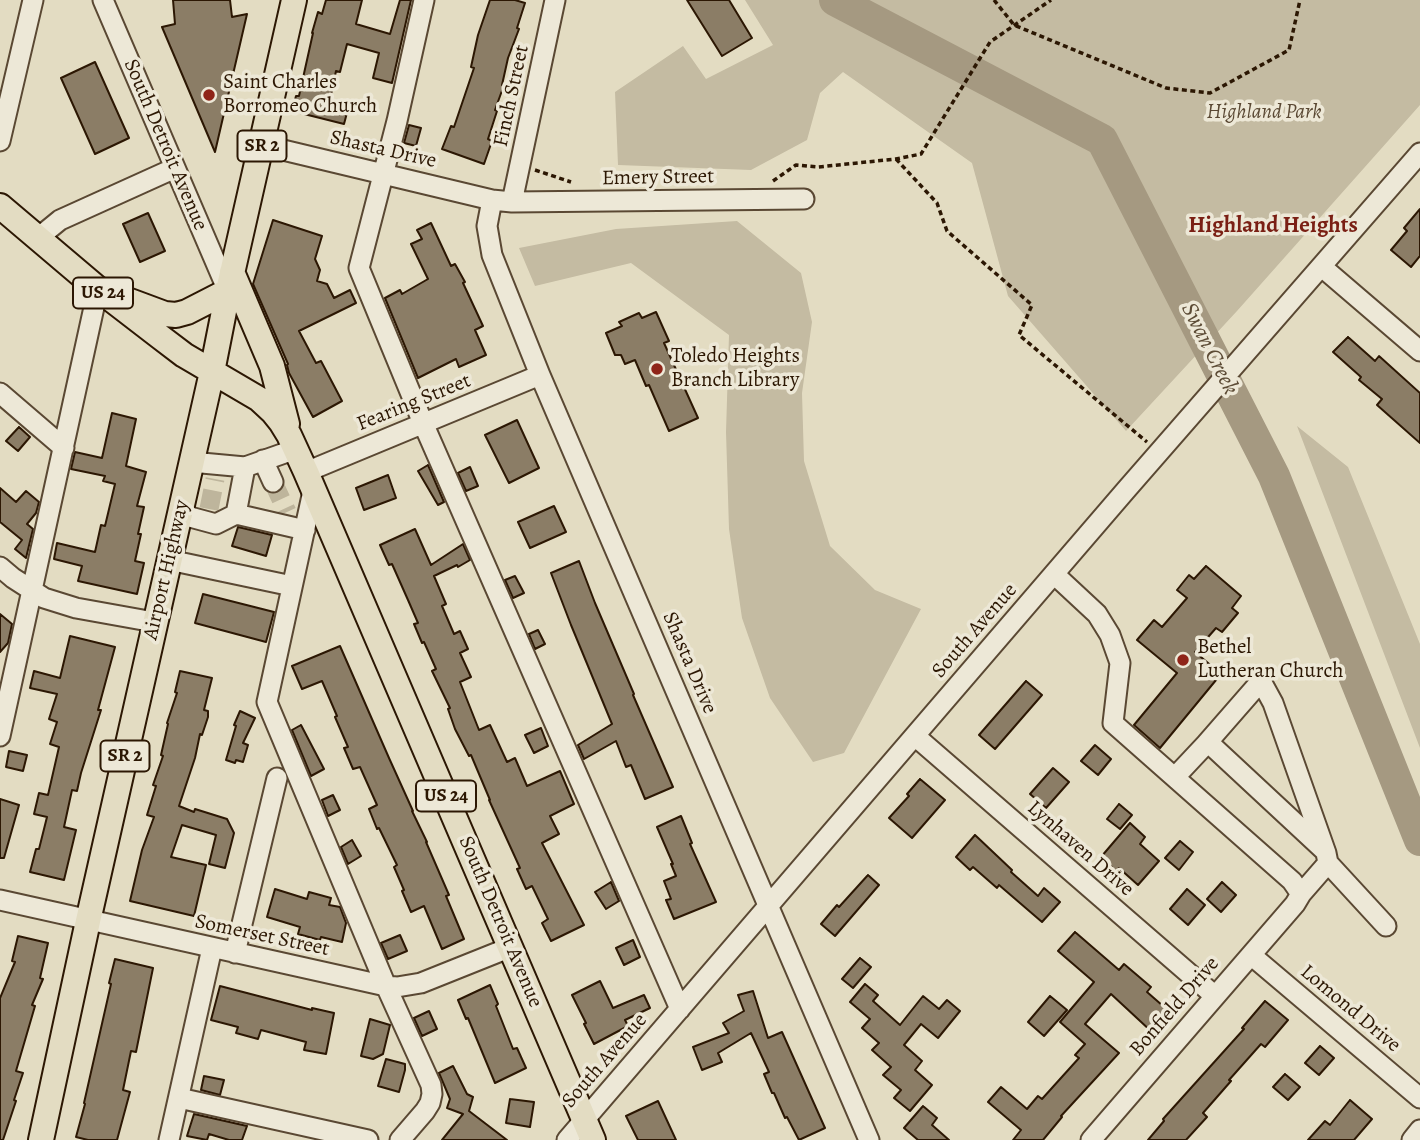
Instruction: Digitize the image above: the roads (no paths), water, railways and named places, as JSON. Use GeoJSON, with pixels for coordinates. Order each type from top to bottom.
{"type":"FeatureCollection","features":[{"type":"Feature","properties":{"kind":"main road","name":"Airport Highway"},"geometry":{"type":"LineString","coordinates":[[41,1140],[294,0]]}},
{"type":"Feature","properties":{"kind":"main road","name":"US 24"},"geometry":{"type":"LineString","coordinates":[[0,206],[98,289],[167,342],[266,405],[293,442],[309,482]]}},
{"type":"Feature","properties":{"kind":"main road"},"geometry":{"type":"LineString","coordinates":[[98,289],[165,314],[176,315],[187,312],[230,281],[272,366],[293,442]]}},
{"type":"Feature","properties":{"kind":"main road","name":"South Detroit Avenue"},"geometry":{"type":"LineString","coordinates":[[309,482],[589,1130]]}},
{"type":"Feature","properties":{"kind":"street"},"geometry":{"type":"LineString","coordinates":[[0,141],[33,0]]}},
{"type":"Feature","properties":{"kind":"street","name":"South Detroit Avenue"},"geometry":{"type":"LineString","coordinates":[[103,0],[175,168],[230,281]]}},
{"type":"Feature","properties":{"kind":"street"},"geometry":{"type":"LineString","coordinates":[[424,0],[359,268],[423,424],[680,1009]]}},
{"type":"Feature","properties":{"kind":"street","name":"Finch Street"},"geometry":{"type":"LineString","coordinates":[[512,202],[555,0]]}},
{"type":"Feature","properties":{"kind":"street","name":"Shasta Drive"},"geometry":{"type":"LineString","coordinates":[[262,145],[492,200],[512,202]]}},
{"type":"Feature","properties":{"kind":"street","name":"South Avenue"},"geometry":{"type":"LineString","coordinates":[[567,1140],[589,1130],[680,1009],[1420,153]]}},
{"type":"Feature","properties":{"kind":"street"},"geometry":{"type":"LineString","coordinates":[[38,238],[60,220],[175,168]]}},
{"type":"Feature","properties":{"kind":"street","name":"Emery Street"},"geometry":{"type":"LineString","coordinates":[[512,202],[804,199]]}},
{"type":"Feature","properties":{"kind":"street","name":"Shasta Drive"},"geometry":{"type":"LineString","coordinates":[[492,200],[487,226],[492,256],[540,375],[869,1140]]}},
{"type":"Feature","properties":{"kind":"street"},"geometry":{"type":"LineString","coordinates":[[1322,267],[1420,351]]}},
{"type":"Feature","properties":{"kind":"street"},"geometry":{"type":"LineString","coordinates":[[0,736],[98,289]]}},
{"type":"Feature","properties":{"kind":"street","name":"Fearing Street"},"geometry":{"type":"LineString","coordinates":[[309,482],[423,424],[540,375]]}},
{"type":"Feature","properties":{"kind":"street"},"geometry":{"type":"LineString","coordinates":[[0,393],[64,448]]}},
{"type":"Feature","properties":{"kind":"street"},"geometry":{"type":"LineString","coordinates":[[191,462],[217,472],[254,464],[293,442]]}},
{"type":"Feature","properties":{"kind":"street"},"geometry":{"type":"LineString","coordinates":[[254,464],[273,482]]}},
{"type":"Feature","properties":{"kind":"street"},"geometry":{"type":"LineString","coordinates":[[236,514],[254,464]]}},
{"type":"Feature","properties":{"kind":"street"},"geometry":{"type":"LineString","coordinates":[[309,482],[295,523],[292,586],[267,702],[386,986],[431,1085],[430,1103],[400,1140]]}},
{"type":"Feature","properties":{"kind":"street"},"geometry":{"type":"LineString","coordinates":[[179,514],[208,515],[216,524],[236,514],[295,523]]}},
{"type":"Feature","properties":{"kind":"street"},"geometry":{"type":"LineString","coordinates":[[169,560],[292,586]]}},
{"type":"Feature","properties":{"kind":"street"},"geometry":{"type":"LineString","coordinates":[[0,567],[44,598],[76,608],[155,622]]}},
{"type":"Feature","properties":{"kind":"street"},"geometry":{"type":"LineString","coordinates":[[1054,575],[1097,614],[1110,635],[1120,663],[1113,723],[1175,777],[1296,893]]}},
{"type":"Feature","properties":{"kind":"street"},"geometry":{"type":"LineString","coordinates":[[1175,777],[1208,744],[1261,681],[1273,703],[1327,858]]}},
{"type":"Feature","properties":{"kind":"street","name":"Lynhaven Drive"},"geometry":{"type":"LineString","coordinates":[[915,736],[1215,996]]}},
{"type":"Feature","properties":{"kind":"street"},"geometry":{"type":"LineString","coordinates":[[1208,744],[1327,858],[1386,926]]}},
{"type":"Feature","properties":{"kind":"street"},"geometry":{"type":"LineString","coordinates":[[236,953],[277,778]]}},
{"type":"Feature","properties":{"kind":"street","name":"Bonfield Drive"},"geometry":{"type":"LineString","coordinates":[[1091,1140],[1251,955],[1296,893],[1327,858]]}},
{"type":"Feature","properties":{"kind":"street","name":"Somerset Street"},"geometry":{"type":"LineString","coordinates":[[0,900],[386,986],[421,983],[511,947]]}},
{"type":"Feature","properties":{"kind":"street"},"geometry":{"type":"LineString","coordinates":[[169,1140],[212,948]]}},
{"type":"Feature","properties":{"kind":"street","name":"Lomond Drive"},"geometry":{"type":"LineString","coordinates":[[1251,955],[1420,1098]]}},
{"type":"Feature","properties":{"kind":"street"},"geometry":{"type":"LineString","coordinates":[[178,1098],[368,1140]]}},
{"type":"Feature","properties":{"kind":"street"},"geometry":{"type":"LineString","coordinates":[[1412,1140],[1420,1130]]}},
{"type":"Feature","properties":{"kind":"waterway","name":"Swan Creek"},"geometry":{"type":"LineString","coordinates":[[835,0],[1102,140],[1274,476],[1420,840]]}},
{"type":"Feature","properties":{"kind":"tunnel"},"geometry":{"type":"LineString","coordinates":[[209,509],[215,479]]}},
{"type":"Feature","properties":{"kind":"tunnel"},"geometry":{"type":"LineString","coordinates":[[273,482],[287,512]]}},
{"type":"Feature","properties":{"kind":"place","name":"Saint Charles Borromeo Church"},"geometry":{"type":"Point","coordinates":[209,95]}},
{"type":"Feature","properties":{"kind":"place","name":"Toledo Heights Branch Library"},"geometry":{"type":"Point","coordinates":[657,369]}},
{"type":"Feature","properties":{"kind":"place","name":"Bethel Lutheran Church"},"geometry":{"type":"Point","coordinates":[1183,660]}},
{"type":"Feature","properties":{"kind":"district","name":"Highland Heights"},"geometry":{"type":"Point","coordinates":[1273,226]}},
{"type":"Feature","properties":{"kind":"park label","name":"Highland Park"},"geometry":{"type":"Point","coordinates":[1264,113]}}]}
